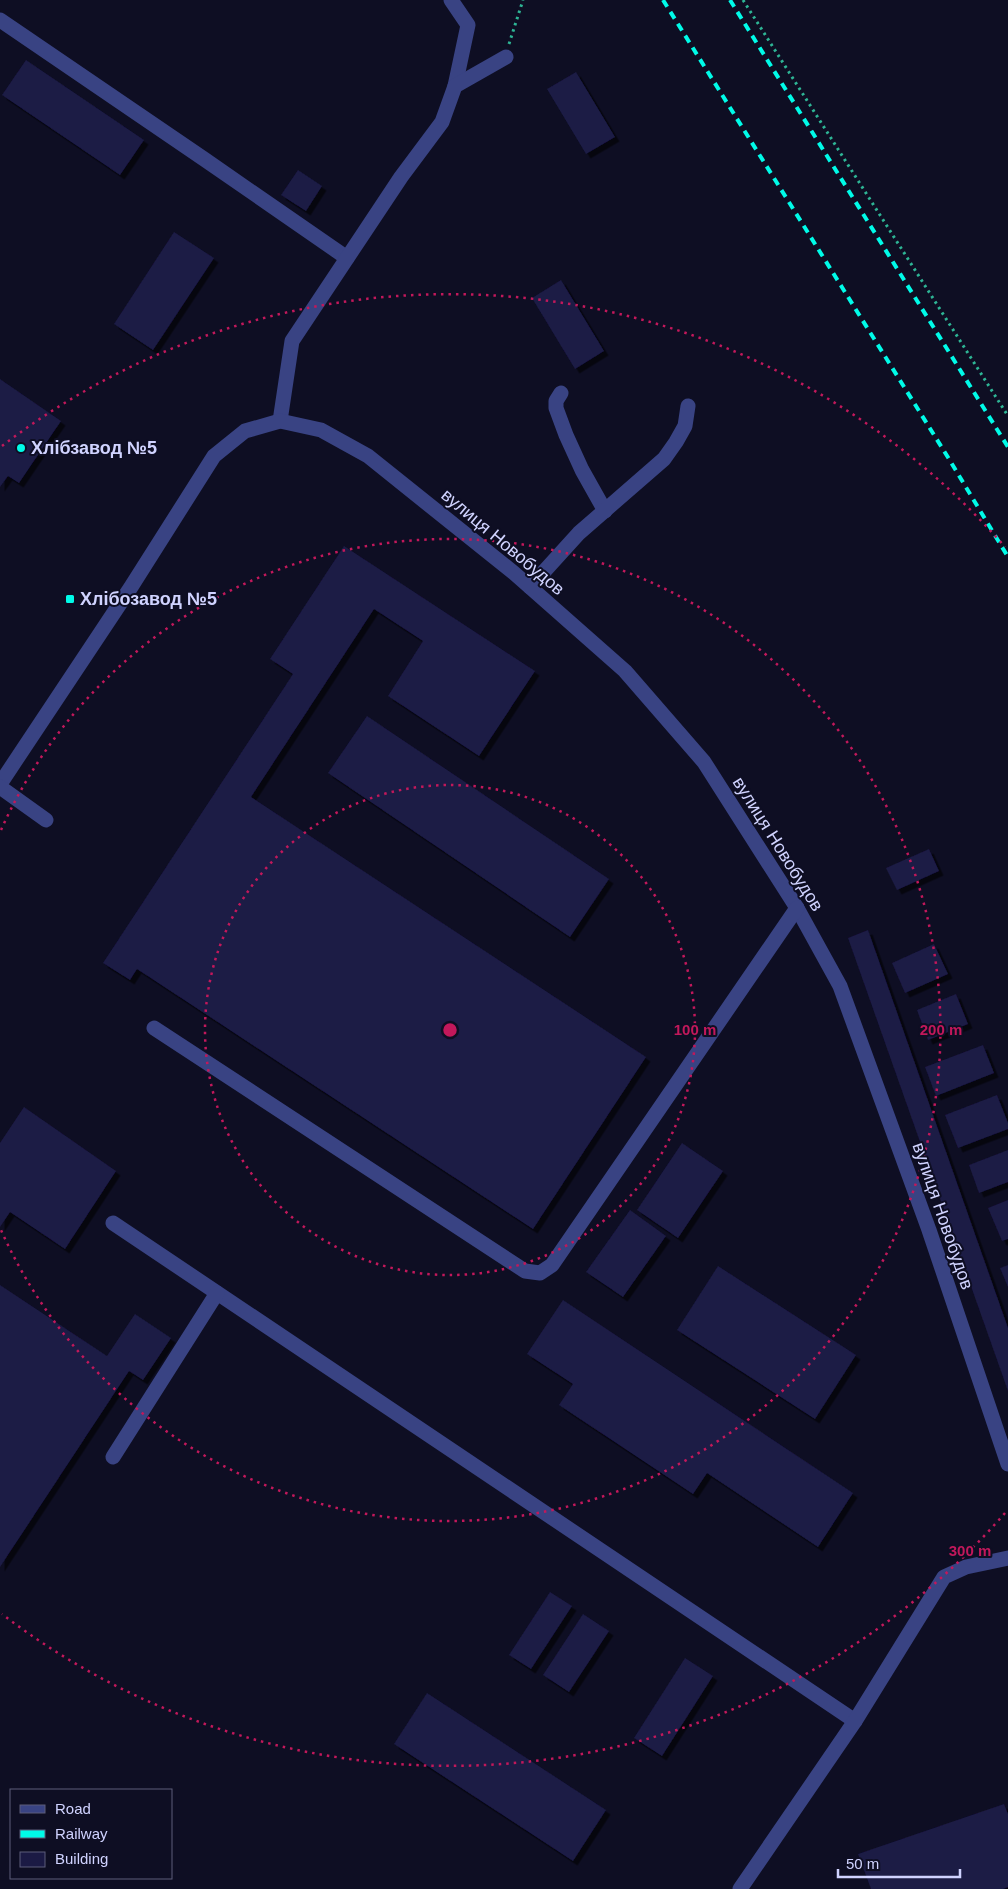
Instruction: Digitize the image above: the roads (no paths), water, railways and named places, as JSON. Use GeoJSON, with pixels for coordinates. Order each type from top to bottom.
{"type":"FeatureCollection","features":[{"type":"Feature","properties":{"kind":"street"},"geometry":{"type":"LineString","coordinates":[[280,421],[292,341],[401,177],[442,122],[455,86],[468,25],[451,0]]}},
{"type":"Feature","properties":{"kind":"street"},"geometry":{"type":"LineString","coordinates":[[0,20],[347,258]]}},
{"type":"Feature","properties":{"kind":"street"},"geometry":{"type":"LineString","coordinates":[[455,86],[506,57]]}},
{"type":"Feature","properties":{"kind":"street"},"geometry":{"type":"LineString","coordinates":[[561,393],[556,401],[556,408],[566,435],[582,470],[605,511]]}},
{"type":"Feature","properties":{"kind":"street"},"geometry":{"type":"LineString","coordinates":[[530,586],[579,533],[664,459],[685,426],[688,406]]}},
{"type":"Feature","properties":{"kind":"street","name":"вулиця Новобудов"},"geometry":{"type":"LineString","coordinates":[[0,786],[131,587],[214,456],[245,431],[280,421],[321,430],[368,456],[530,586],[625,672],[704,762],[798,908],[840,986],[929,1230],[1008,1464]]}},
{"type":"Feature","properties":{"kind":"street"},"geometry":{"type":"LineString","coordinates":[[0,786],[46,820]]}},
{"type":"Feature","properties":{"kind":"street"},"geometry":{"type":"LineString","coordinates":[[154,1028],[525,1271],[540,1273],[552,1265],[798,908]]}},
{"type":"Feature","properties":{"kind":"street"},"geometry":{"type":"LineString","coordinates":[[113,1223],[855,1721]]}},
{"type":"Feature","properties":{"kind":"street"},"geometry":{"type":"LineString","coordinates":[[113,1456],[217,1293]]}},
{"type":"Feature","properties":{"kind":"street"},"geometry":{"type":"LineString","coordinates":[[740,1889],[855,1721],[944,1577],[966,1567],[1008,1558]]}},
{"type":"Feature","properties":{"kind":"railway"},"geometry":{"type":"LineString","coordinates":[[663,0],[1008,557]]}},
{"type":"Feature","properties":{"kind":"railway"},"geometry":{"type":"LineString","coordinates":[[730,0],[1008,447]]}},
{"type":"Feature","properties":{"kind":"place","name":"Хлібзавод №5"},"geometry":{"type":"Point","coordinates":[21,448]}},
{"type":"Feature","properties":{"kind":"place","name":"Хлібозавод №5"},"geometry":{"type":"Point","coordinates":[70,599]}}]}
